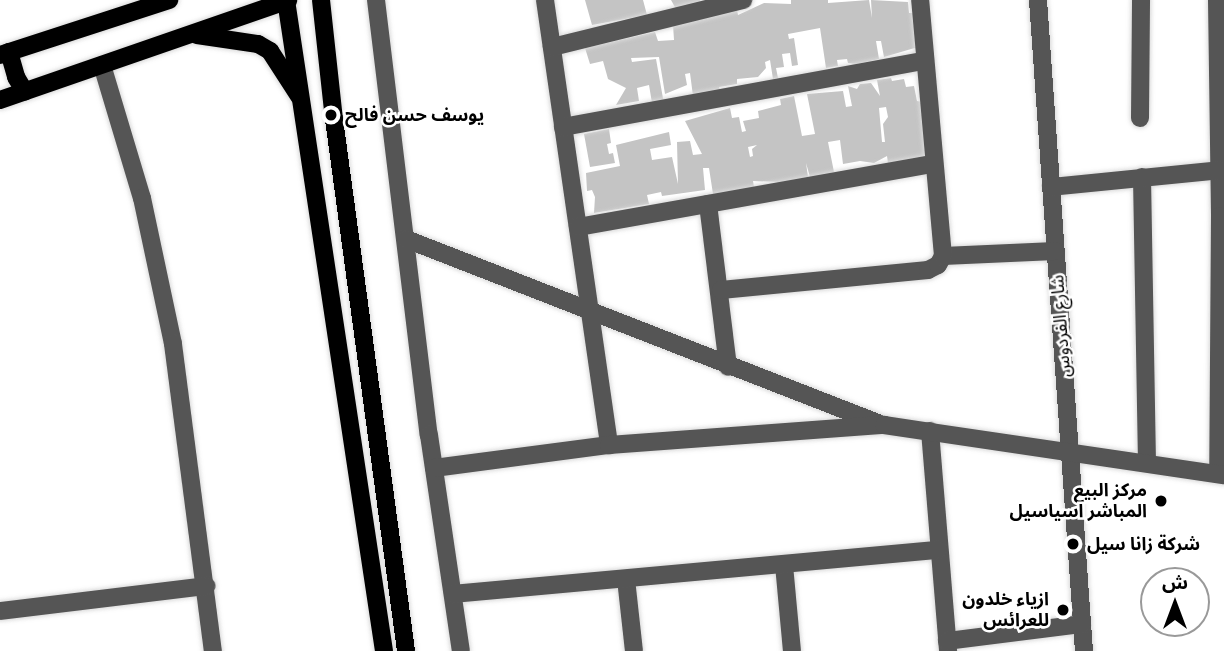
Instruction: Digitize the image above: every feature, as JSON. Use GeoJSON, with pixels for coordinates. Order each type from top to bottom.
{"type":"FeatureCollection","features":[{"type":"Feature","properties":{"kind":"main road"},"geometry":{"type":"LineString","coordinates":[[25,92],[4,53],[169,0]]}},
{"type":"Feature","properties":{"kind":"main road"},"geometry":{"type":"LineString","coordinates":[[0,100],[287,0],[384,651]]}},
{"type":"Feature","properties":{"kind":"main road"},"geometry":{"type":"LineString","coordinates":[[321,0],[334,119],[406,651]]}},
{"type":"Feature","properties":{"kind":"main road"},"geometry":{"type":"LineString","coordinates":[[190,34],[246,41],[264,47],[270,51],[304,104]]}},
{"type":"Feature","properties":{"kind":"street"},"geometry":{"type":"LineString","coordinates":[[376,0],[434,468],[461,651]]}},
{"type":"Feature","properties":{"kind":"street"},"geometry":{"type":"LineString","coordinates":[[545,0],[609,445]]}},
{"type":"Feature","properties":{"kind":"street"},"geometry":{"type":"LineString","coordinates":[[552,47],[743,0]]}},
{"type":"Feature","properties":{"kind":"street"},"geometry":{"type":"LineString","coordinates":[[721,290],[928,270],[938,265],[943,256],[920,0]]}},
{"type":"Feature","properties":{"kind":"street","name":"شارع الفردوس"},"geometry":{"type":"LineString","coordinates":[[1038,0],[1084,651]]}},
{"type":"Feature","properties":{"kind":"street"},"geometry":{"type":"LineString","coordinates":[[1140,0],[1140,118]]}},
{"type":"Feature","properties":{"kind":"street"},"geometry":{"type":"LineString","coordinates":[[407,239],[728,367],[884,425],[1221,474],[1222,216],[1217,0]]}},
{"type":"Feature","properties":{"kind":"street"},"geometry":{"type":"LineString","coordinates":[[563,127],[925,61]]}},
{"type":"Feature","properties":{"kind":"street"},"geometry":{"type":"LineString","coordinates":[[102,65],[142,198],[173,344],[213,651]]}},
{"type":"Feature","properties":{"kind":"street"},"geometry":{"type":"LineString","coordinates":[[578,227],[933,164]]}},
{"type":"Feature","properties":{"kind":"street"},"geometry":{"type":"LineString","coordinates":[[1051,187],[1220,170]]}},
{"type":"Feature","properties":{"kind":"street"},"geometry":{"type":"LineString","coordinates":[[1142,177],[1147,462]]}},
{"type":"Feature","properties":{"kind":"street"},"geometry":{"type":"LineString","coordinates":[[708,204],[721,290],[728,367]]}},
{"type":"Feature","properties":{"kind":"street"},"geometry":{"type":"LineString","coordinates":[[943,256],[1055,251]]}},
{"type":"Feature","properties":{"kind":"street"},"geometry":{"type":"LineString","coordinates":[[434,468],[609,445],[884,425]]}},
{"type":"Feature","properties":{"kind":"street"},"geometry":{"type":"LineString","coordinates":[[930,432],[947,646],[1082,624]]}},
{"type":"Feature","properties":{"kind":"street"},"geometry":{"type":"LineString","coordinates":[[453,594],[938,550]]}},
{"type":"Feature","properties":{"kind":"street"},"geometry":{"type":"LineString","coordinates":[[784,565],[792,651]]}},
{"type":"Feature","properties":{"kind":"street"},"geometry":{"type":"LineString","coordinates":[[625,579],[634,651]]}},
{"type":"Feature","properties":{"kind":"street"},"geometry":{"type":"LineString","coordinates":[[0,611],[206,586]]}},
{"type":"Feature","properties":{"kind":"building"},"geometry":{"type":"Polygon","coordinates":[[[585,0],[643,0],[647,15],[592,25],[585,0]]]}},
{"type":"Feature","properties":{"kind":"building"},"geometry":{"type":"Polygon","coordinates":[[[671,0],[700,0],[700,3],[676,9],[671,0]]]}},
{"type":"Feature","properties":{"kind":"building"},"geometry":{"type":"Polygon","coordinates":[[[791,0],[828,0],[828,3],[869,0],[872,18],[871,0],[908,2],[909,13],[917,13],[918,47],[884,57],[881,41],[876,41],[879,59],[857,64],[848,63],[847,59],[837,60],[838,66],[826,68],[820,28],[788,34],[789,39],[794,38],[798,65],[792,66],[790,53],[782,54],[784,67],[776,68],[778,78],[773,79],[770,60],[765,62],[766,68],[758,77],[737,79],[737,84],[719,87],[720,91],[693,96],[690,73],[685,74],[687,85],[665,94],[659,57],[631,58],[632,62],[656,59],[664,104],[652,103],[649,85],[637,88],[639,101],[616,105],[626,88],[608,79],[603,61],[590,64],[585,48],[655,32],[658,41],[674,40],[673,25],[737,10],[738,15],[764,3],[791,4],[791,0]]]}},
{"type":"Feature","properties":{"kind":"building"},"geometry":{"type":"Polygon","coordinates":[[[904,79],[906,87],[914,86],[917,101],[922,102],[930,155],[888,163],[887,156],[874,163],[860,161],[843,164],[840,140],[828,142],[834,172],[823,176],[810,177],[806,163],[808,177],[781,182],[753,181],[754,187],[713,194],[709,168],[703,168],[705,190],[662,196],[661,192],[647,195],[649,204],[594,213],[595,197],[592,190],[587,191],[586,173],[620,166],[616,145],[669,132],[671,145],[650,149],[652,160],[672,157],[678,184],[677,142],[690,141],[693,155],[702,154],[685,121],[730,108],[732,118],[739,117],[742,132],[746,131],[743,121],[759,118],[758,111],[781,105],[780,99],[794,96],[802,136],[815,134],[807,94],[843,91],[846,107],[852,106],[848,86],[857,89],[860,84],[871,83],[880,96],[877,80],[904,79]],[[886,107],[879,108],[882,142],[885,142],[883,124],[888,117],[886,107]],[[757,145],[748,147],[750,157],[753,156],[752,149],[757,145]]]}},
{"type":"Feature","properties":{"kind":"building"},"geometry":{"type":"Polygon","coordinates":[[[609,129],[611,143],[607,144],[615,163],[590,167],[584,134],[609,129]]]}},
{"type":"Feature","properties":{"kind":"place","name":"يوسف حسن فالح"},"geometry":{"type":"Point","coordinates":[331,115]}},
{"type":"Feature","properties":{"kind":"place","name":"مركز البيع المباشر اسياسيل"},"geometry":{"type":"Point","coordinates":[1161,501]}},
{"type":"Feature","properties":{"kind":"place","name":"شركة زانا سيل"},"geometry":{"type":"Point","coordinates":[1073,544]}},
{"type":"Feature","properties":{"kind":"place","name":"ازياء خلدون للعرائس"},"geometry":{"type":"Point","coordinates":[1063,610]}}]}
